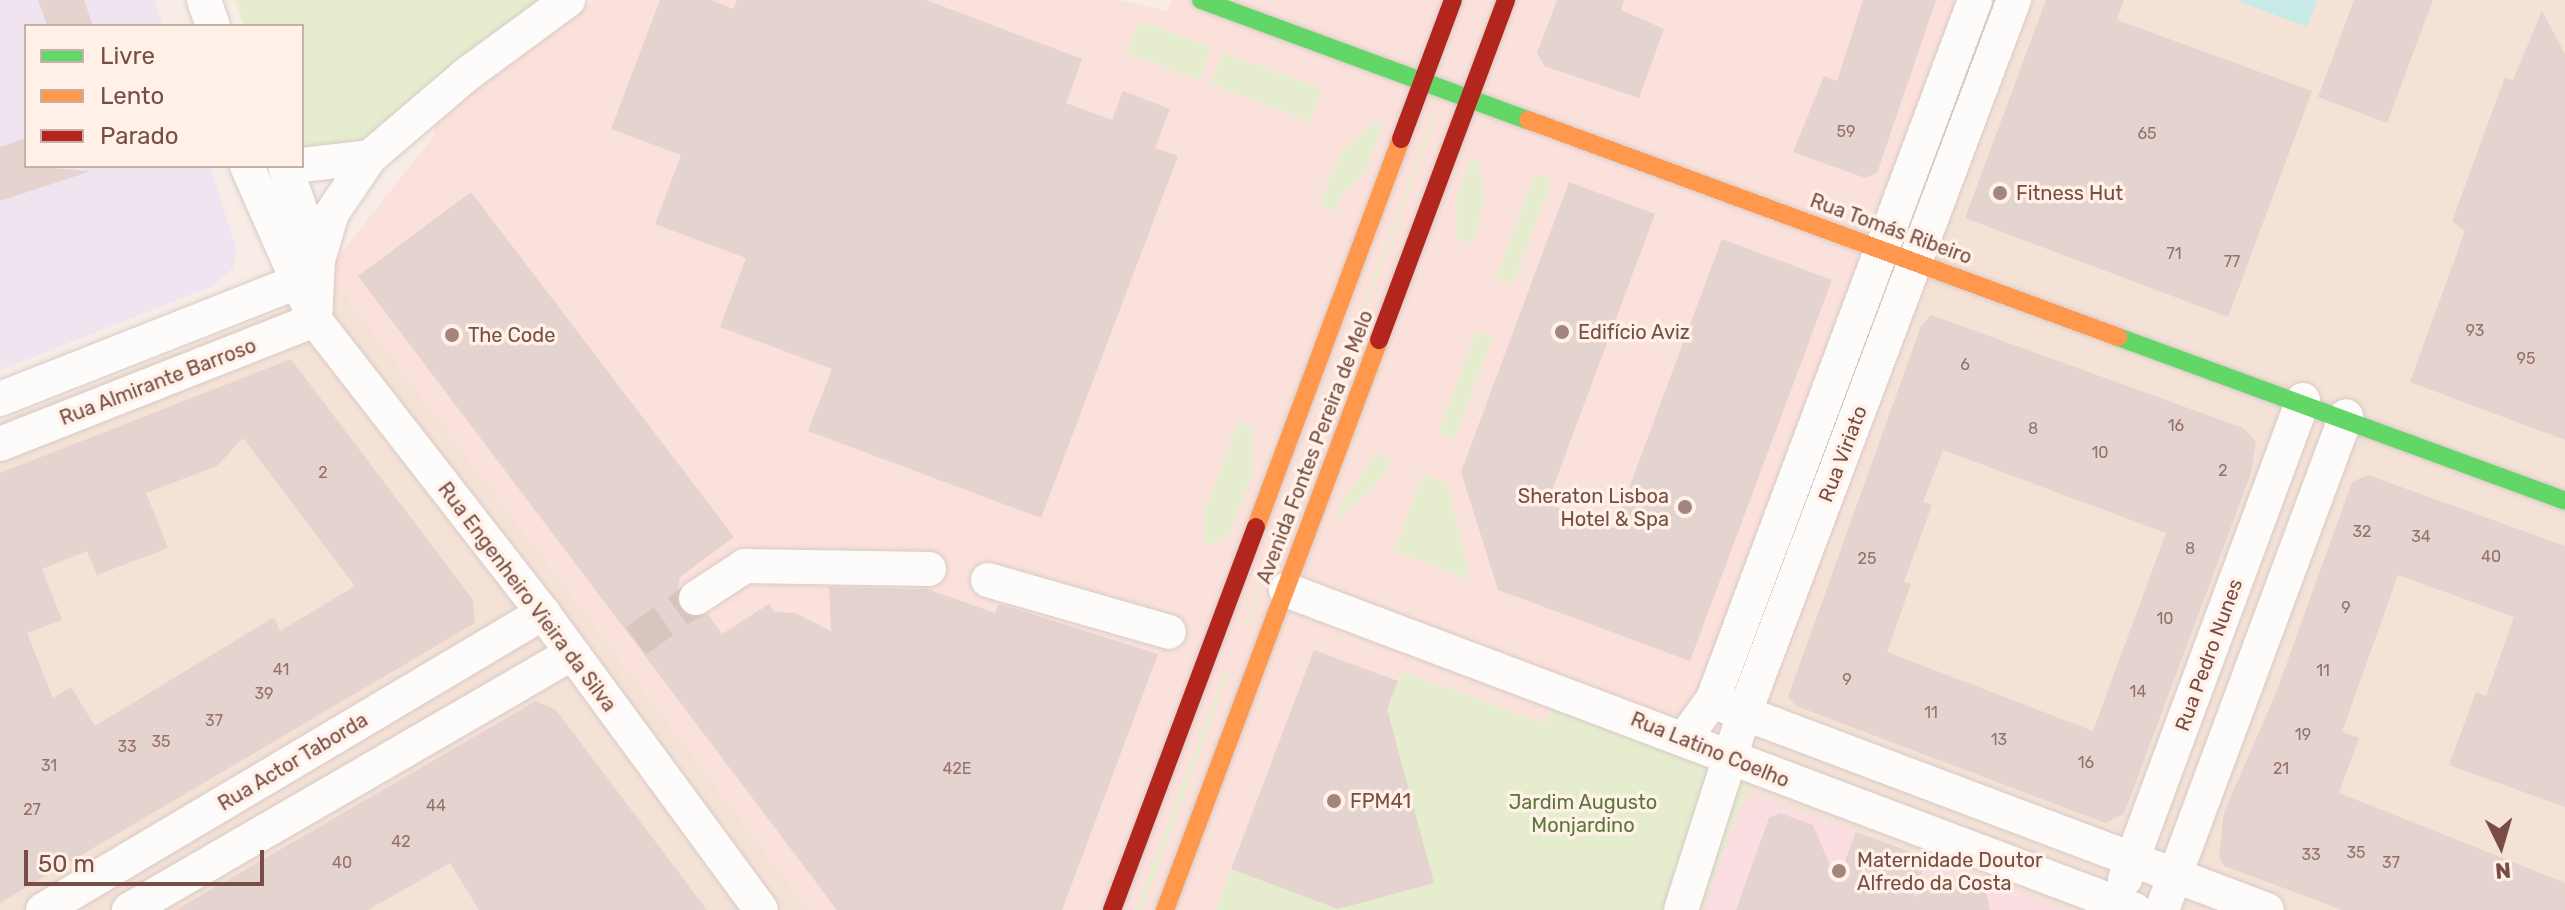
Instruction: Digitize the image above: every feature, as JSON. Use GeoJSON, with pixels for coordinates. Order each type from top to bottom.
{"type":"FeatureCollection","features":[{"type":"Feature","properties":{"kind":"main road","name":"Rua Tomás Ribeiro"},"geometry":{"type":"LineString","coordinates":[[1201,0],[2303,400],[2565,501]]}},
{"type":"Feature","properties":{"kind":"main road","name":"Avenida Fontes Pereira de Melo"},"geometry":{"type":"LineString","coordinates":[[1112,910],[1453,0]]}},
{"type":"Feature","properties":{"kind":"main road","name":"Avenida Fontes Pereira de Melo"},"geometry":{"type":"LineString","coordinates":[[1165,910],[1506,0]]}},
{"type":"Feature","properties":{"kind":"street"},"geometry":{"type":"LineString","coordinates":[[204,0],[212,24]]}},
{"type":"Feature","properties":{"kind":"street"},"geometry":{"type":"LineString","coordinates":[[306,272],[332,213],[370,157],[466,75],[568,0]]}},
{"type":"Feature","properties":{"kind":"street","name":"Rua Viriato"},"geometry":{"type":"LineString","coordinates":[[1685,738],[1713,699],[1975,0]]}},
{"type":"Feature","properties":{"kind":"street","name":"Rua Viriato"},"geometry":{"type":"LineString","coordinates":[[1681,910],[1743,717],[2014,0]]}},
{"type":"Feature","properties":{"kind":"street"},"geometry":{"type":"LineString","coordinates":[[304,165],[370,157]]}},
{"type":"Feature","properties":{"kind":"street"},"geometry":{"type":"LineString","coordinates":[[248,168],[306,272]]}},
{"type":"Feature","properties":{"kind":"street"},"geometry":{"type":"LineString","coordinates":[[285,168],[315,320]]}},
{"type":"Feature","properties":{"kind":"street","name":"Rua Almirante Barroso"},"geometry":{"type":"LineString","coordinates":[[0,399],[306,272]]}},
{"type":"Feature","properties":{"kind":"street","name":"Rua Almirante Barroso"},"geometry":{"type":"LineString","coordinates":[[0,444],[315,320]]}},
{"type":"Feature","properties":{"kind":"street","name":"Rua Engenheiro Vieira da Silva"},"geometry":{"type":"LineString","coordinates":[[315,320],[543,613],[761,910]]}},
{"type":"Feature","properties":{"kind":"street","name":"Rua Pedro Nunes"},"geometry":{"type":"LineString","coordinates":[[2122,908],[2132,861],[2303,400]]}},
{"type":"Feature","properties":{"kind":"street"},"geometry":{"type":"LineString","coordinates":[[2162,910],[2346,416]]}},
{"type":"Feature","properties":{"kind":"street"},"geometry":{"type":"LineString","coordinates":[[696,598],[745,566],[929,569]]}},
{"type":"Feature","properties":{"kind":"street"},"geometry":{"type":"LineString","coordinates":[[988,580],[1169,632]]}},
{"type":"Feature","properties":{"kind":"street","name":"Rua Latino Coelho"},"geometry":{"type":"LineString","coordinates":[[1286,590],[1731,755],[1782,780],[2122,908]]}},
{"type":"Feature","properties":{"kind":"street","name":"Rua Actor Taborda"},"geometry":{"type":"LineString","coordinates":[[43,910],[543,613]]}},
{"type":"Feature","properties":{"kind":"street"},"geometry":{"type":"LineString","coordinates":[[129,910],[571,654]]}},
{"type":"Feature","properties":{"kind":"street"},"geometry":{"type":"LineString","coordinates":[[1713,699],[1743,717],[2267,910]]}},
{"type":"Feature","properties":{"kind":"shaded area"},"geometry":{"type":"Polygon","coordinates":[[[0,0],[155,0],[163,24],[24,24],[24,168],[211,168],[237,251],[233,268],[213,286],[0,370],[0,0]]]}},
{"type":"Feature","properties":{"kind":"shaded area"},"geometry":{"type":"Polygon","coordinates":[[[595,0],[1119,0],[1167,11],[1172,0],[2035,0],[1694,910],[809,910],[327,271],[433,137],[437,120],[595,0]]]}},
{"type":"Feature","properties":{"kind":"shaded area"},"geometry":{"type":"Polygon","coordinates":[[[2035,0],[2565,0],[2565,910],[1694,910],[2035,0]]]}},
{"type":"Feature","properties":{"kind":"shaded area"},"geometry":{"type":"Polygon","coordinates":[[[327,271],[809,910],[0,910],[0,421],[304,302],[327,271]]]}},
{"type":"Feature","properties":{"kind":"shaded area","name":"Maternidade Doutor Alfredo da Costa"},"geometry":{"type":"Polygon","coordinates":[[[1757,796],[2066,910],[1702,910],[1739,810],[1757,796]]]}},
{"type":"Feature","properties":{"kind":"green space"},"geometry":{"type":"Polygon","coordinates":[[[235,0],[546,0],[359,142],[304,150],[304,24],[243,24],[235,0]]]}},
{"type":"Feature","properties":{"kind":"green space"},"geometry":{"type":"Polygon","coordinates":[[[1139,21],[1211,47],[1200,80],[1126,53],[1139,21]]]}},
{"type":"Feature","properties":{"kind":"green space"},"geometry":{"type":"Polygon","coordinates":[[[1223,52],[1323,89],[1311,122],[1211,84],[1223,52]]]}},
{"type":"Feature","properties":{"kind":"green space"},"geometry":{"type":"Polygon","coordinates":[[[1438,112],[1249,624],[1245,626],[1434,114],[1438,112]]]}},
{"type":"Feature","properties":{"kind":"green space"},"geometry":{"type":"Polygon","coordinates":[[[1377,121],[1382,126],[1365,173],[1340,196],[1335,212],[1319,206],[1341,152],[1377,121]]]}},
{"type":"Feature","properties":{"kind":"green space"},"geometry":{"type":"Polygon","coordinates":[[[1477,158],[1485,200],[1472,244],[1457,239],[1456,198],[1470,160],[1477,158]]]}},
{"type":"Feature","properties":{"kind":"green space"},"geometry":{"type":"Polygon","coordinates":[[[1535,173],[1552,180],[1513,285],[1496,278],[1535,173]]]}},
{"type":"Feature","properties":{"kind":"green space"},"geometry":{"type":"Polygon","coordinates":[[[1476,331],[1493,337],[1455,439],[1438,433],[1476,331]]]}},
{"type":"Feature","properties":{"kind":"green space"},"geometry":{"type":"Polygon","coordinates":[[[1238,422],[1253,428],[1253,471],[1228,537],[1204,545],[1204,513],[1238,422]]]}},
{"type":"Feature","properties":{"kind":"green space"},"geometry":{"type":"Polygon","coordinates":[[[1376,454],[1391,459],[1382,479],[1336,522],[1341,503],[1376,454]]]}},
{"type":"Feature","properties":{"kind":"green space"},"geometry":{"type":"Polygon","coordinates":[[[1423,474],[1448,484],[1471,580],[1394,551],[1423,474]]]}},
{"type":"Feature","properties":{"kind":"green space"},"geometry":{"type":"Polygon","coordinates":[[[1229,670],[1142,910],[1136,910],[1225,671],[1229,670]]]}},
{"type":"Feature","properties":{"kind":"green space","name":"Jardim Augusto Monjardino"},"geometry":{"type":"Polygon","coordinates":[[[1402,671],[1545,724],[1552,706],[1753,773],[1702,910],[1216,910],[1231,869],[1316,900],[1433,883],[1395,737],[1375,742],[1402,671]]]}},
{"type":"Feature","properties":{"kind":"water"},"geometry":{"type":"Polygon","coordinates":[[[2236,0],[2317,0],[2307,27],[2236,0]]]}},
{"type":"Feature","properties":{"kind":"building"},"geometry":{"type":"Polygon","coordinates":[[[38,0],[84,0],[92,24],[46,24],[38,0]]]}},
{"type":"Feature","properties":{"kind":"building"},"geometry":{"type":"Polygon","coordinates":[[[660,0],[711,0],[733,9],[737,0],[926,0],[1082,59],[1066,103],[1112,120],[1123,91],[1170,109],[1155,148],[1178,156],[1041,518],[808,431],[832,369],[720,327],[746,258],[655,224],[681,155],[611,129],[660,0]]]}},
{"type":"Feature","properties":{"kind":"building"},"geometry":{"type":"Polygon","coordinates":[[[1557,0],[1624,0],[1621,10],[1664,29],[1639,98],[1544,66],[1537,53],[1557,0]]]}},
{"type":"Feature","properties":{"kind":"building"},"geometry":{"type":"Polygon","coordinates":[[[1863,0],[1936,0],[1877,173],[1865,178],[1793,152],[1824,76],[1837,81],[1863,0]]]}},
{"type":"Feature","properties":{"kind":"building"},"geometry":{"type":"Polygon","coordinates":[[[2046,0],[2124,0],[2117,20],[2312,91],[2228,317],[1965,218],[2046,0]]]}},
{"type":"Feature","properties":{"kind":"building"},"geometry":{"type":"Polygon","coordinates":[[[2354,0],[2433,0],[2387,123],[2318,97],[2354,0]]]}},
{"type":"Feature","properties":{"kind":"building"},"geometry":{"type":"Polygon","coordinates":[[[2542,11],[2565,54],[2565,440],[2410,382],[2465,231],[2452,221],[2505,77],[2513,80],[2542,11]]]}},
{"type":"Feature","properties":{"kind":"building"},"geometry":{"type":"Polygon","coordinates":[[[24,139],[24,168],[91,171],[0,201],[0,147],[24,139]]]}},
{"type":"Feature","properties":{"kind":"building"},"geometry":{"type":"Polygon","coordinates":[[[1569,182],[1655,214],[1547,504],[1614,528],[1722,239],[1832,280],[1690,661],[1498,590],[1461,472],[1569,182]]]}},
{"type":"Feature","properties":{"kind":"building"},"geometry":{"type":"Polygon","coordinates":[[[471,192],[734,537],[680,577],[676,600],[686,615],[708,614],[722,634],[769,604],[774,612],[795,613],[831,631],[829,587],[927,589],[995,613],[999,604],[1158,654],[1062,910],[837,910],[358,276],[471,192]]]}},
{"type":"Feature","properties":{"kind":"building"},"geometry":{"type":"Polygon","coordinates":[[[1931,315],[2243,428],[2256,442],[2251,473],[2124,814],[2105,823],[1796,706],[1788,697],[1921,326],[1931,315]],[[1943,450],[1923,502],[1932,505],[1904,582],[1911,584],[1887,652],[2093,731],[2166,533],[1943,450]]]}},
{"type":"Feature","properties":{"kind":"building"},"geometry":{"type":"Polygon","coordinates":[[[291,359],[473,600],[475,623],[0,903],[0,473],[291,359]],[[243,438],[217,466],[146,493],[168,548],[97,575],[87,551],[42,569],[62,620],[27,633],[53,698],[71,687],[95,726],[274,617],[280,631],[355,586],[243,438]]]}},
{"type":"Feature","properties":{"kind":"building"},"geometry":{"type":"Polygon","coordinates":[[[2368,475],[2565,546],[2565,807],[2449,765],[2476,692],[2486,696],[2514,617],[2398,575],[2342,732],[2359,738],[2339,793],[2565,883],[2565,910],[2342,910],[2224,866],[2219,857],[2224,812],[2276,693],[2352,482],[2368,475]]]}},
{"type":"Feature","properties":{"kind":"building","name":"FPM41"},"geometry":{"type":"Polygon","coordinates":[[[1314,650],[1398,681],[1387,709],[1434,883],[1338,909],[1231,869],[1314,650]]]}},
{"type":"Feature","properties":{"kind":"building"},"geometry":{"type":"Polygon","coordinates":[[[536,701],[556,710],[707,910],[479,910],[450,863],[368,910],[176,910],[536,701]]]}},
{"type":"Feature","properties":{"kind":"building","name":"Maternidade Doutor Alfredo da Costa"},"geometry":{"type":"Polygon","coordinates":[[[1780,813],[1813,825],[1837,882],[1856,832],[1927,858],[1913,897],[1956,878],[1985,888],[1990,910],[1736,910],[1769,818],[1780,813]]]}},
{"type":"Feature","properties":{"kind":"tunnel"},"geometry":{"type":"LineString","coordinates":[[636,641],[696,598]]}},
{"type":"Feature","properties":{"kind":"traffic: fast"},"geometry":{"type":"LineString","coordinates":[[1201,0],[1528,120]]}},
{"type":"Feature","properties":{"kind":"traffic: fast"},"geometry":{"type":"LineString","coordinates":[[2118,337],[2565,501]]}},
{"type":"Feature","properties":{"kind":"traffic: slow"},"geometry":{"type":"LineString","coordinates":[[1528,120],[2118,337]]}},
{"type":"Feature","properties":{"kind":"traffic: slow"},"geometry":{"type":"LineString","coordinates":[[1256,527],[1401,139]]}},
{"type":"Feature","properties":{"kind":"traffic: slow"},"geometry":{"type":"LineString","coordinates":[[1165,910],[1379,340]]}},
{"type":"Feature","properties":{"kind":"traffic: jam"},"geometry":{"type":"LineString","coordinates":[[1401,139],[1453,0]]}},
{"type":"Feature","properties":{"kind":"traffic: jam"},"geometry":{"type":"LineString","coordinates":[[1379,340],[1506,0]]}},
{"type":"Feature","properties":{"kind":"traffic: jam"},"geometry":{"type":"LineString","coordinates":[[1112,910],[1256,527]]}},
{"type":"Feature","properties":{"kind":"place","name":"Fitness Hut"},"geometry":{"type":"Point","coordinates":[2000,193]}},
{"type":"Feature","properties":{"kind":"place","name":"Edifício Aviz"},"geometry":{"type":"Point","coordinates":[1562,332]}},
{"type":"Feature","properties":{"kind":"place","name":"The Code"},"geometry":{"type":"Point","coordinates":[452,335]}},
{"type":"Feature","properties":{"kind":"place","name":"Sheraton Lisboa Hotel & Spa"},"geometry":{"type":"Point","coordinates":[1685,507]}},
{"type":"Feature","properties":{"kind":"place","name":"FPM41"},"geometry":{"type":"Point","coordinates":[1334,801]}},
{"type":"Feature","properties":{"kind":"place","name":"Maternidade Doutor Alfredo da Costa"},"geometry":{"type":"Point","coordinates":[1839,871]}}]}
